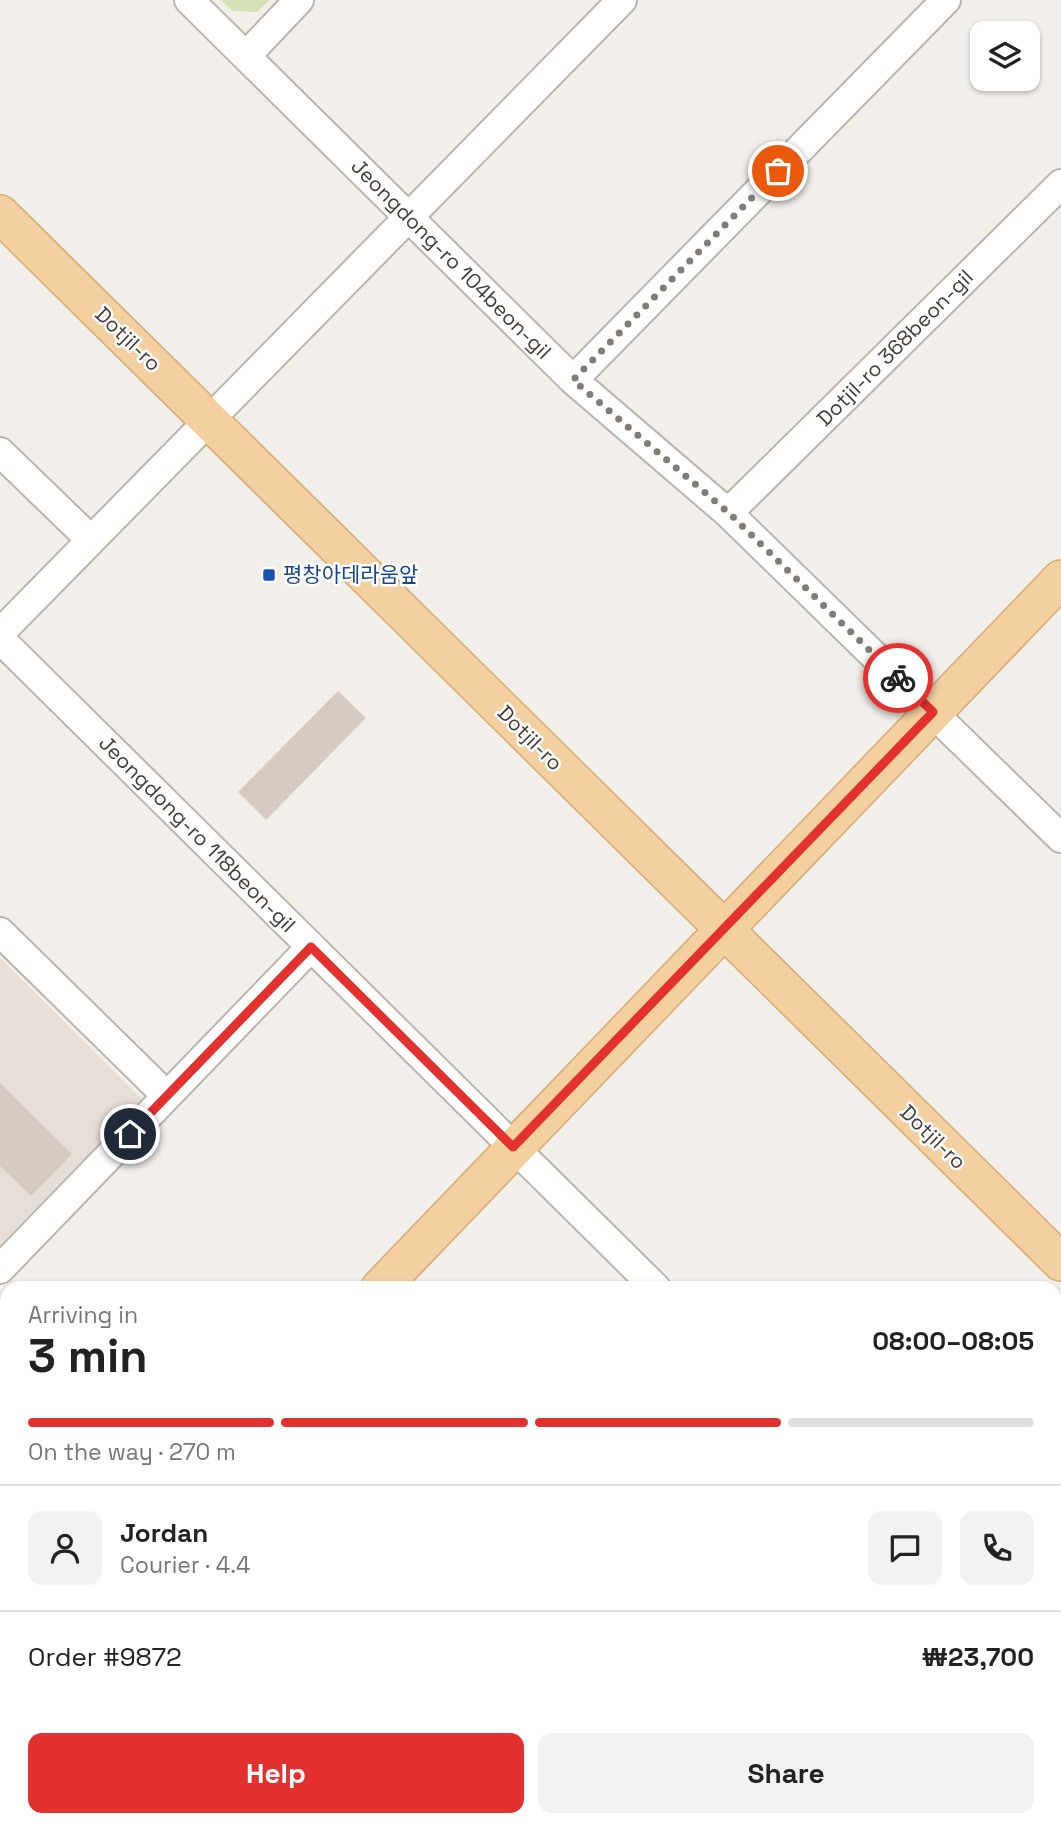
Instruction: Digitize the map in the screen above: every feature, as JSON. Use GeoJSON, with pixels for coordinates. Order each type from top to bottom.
{"type":"FeatureCollection","features":[{"type":"Feature","properties":{"kind":"main road","name":"Dotjil-ro"},"geometry":{"type":"LineString","coordinates":[[0,214],[1061,1262]]}},
{"type":"Feature","properties":{"kind":"main road"},"geometry":{"type":"LineString","coordinates":[[387,1281],[1061,579]]}},
{"type":"Feature","properties":{"kind":"street","name":"Jeongdong-ro 104beon-gil"},"geometry":{"type":"LineString","coordinates":[[190,0],[573,380],[729,513],[1061,838]]}},
{"type":"Feature","properties":{"kind":"street"},"geometry":{"type":"LineString","coordinates":[[246,56],[299,0]]}},
{"type":"Feature","properties":{"kind":"street"},"geometry":{"type":"LineString","coordinates":[[0,633],[622,0]]}},
{"type":"Feature","properties":{"kind":"street"},"geometry":{"type":"LineString","coordinates":[[573,380],[946,0]]}},
{"type":"Feature","properties":{"kind":"street","name":"Dotjil-ro 368beon-gil"},"geometry":{"type":"LineString","coordinates":[[729,513],[1061,184]]}},
{"type":"Feature","properties":{"kind":"street"},"geometry":{"type":"LineString","coordinates":[[0,452],[91,540]]}},
{"type":"Feature","properties":{"kind":"street","name":"Jeongdong-ro 118beon-gil"},"geometry":{"type":"LineString","coordinates":[[0,639],[649,1281]]}},
{"type":"Feature","properties":{"kind":"street"},"geometry":{"type":"LineString","coordinates":[[0,932],[167,1096]]}},
{"type":"Feature","properties":{"kind":"street"},"geometry":{"type":"LineString","coordinates":[[0,1269],[311,947]]}},
{"type":"Feature","properties":{"kind":"shaded area"},"geometry":{"type":"Polygon","coordinates":[[[0,958],[143,1100],[0,1247],[0,958]]]}},
{"type":"Feature","properties":{"kind":"green space"},"geometry":{"type":"Polygon","coordinates":[[[221,0],[270,0],[257,12],[233,11],[221,0]]]}},
{"type":"Feature","properties":{"kind":"building"},"geometry":{"type":"Polygon","coordinates":[[[338,691],[366,718],[266,820],[238,792],[338,691]]]}},
{"type":"Feature","properties":{"kind":"building"},"geometry":{"type":"Polygon","coordinates":[[[0,1083],[72,1154],[31,1196],[0,1166],[0,1083]]]}},
{"type":"Feature","properties":{"kind":"way so far"},"geometry":{"type":"LineString","coordinates":[[778,171],[573,380],[729,513],[898,678]]}},
{"type":"Feature","properties":{"kind":"place","name":"평창아데라움앞"},"geometry":{"type":"Point","coordinates":[269,575]}},
{"type":"Feature","properties":{"kind":"route"},"geometry":{"type":"LineString","coordinates":[[130,1134],[311,947],[513,1147],[933,712],[898,678]]}}]}
